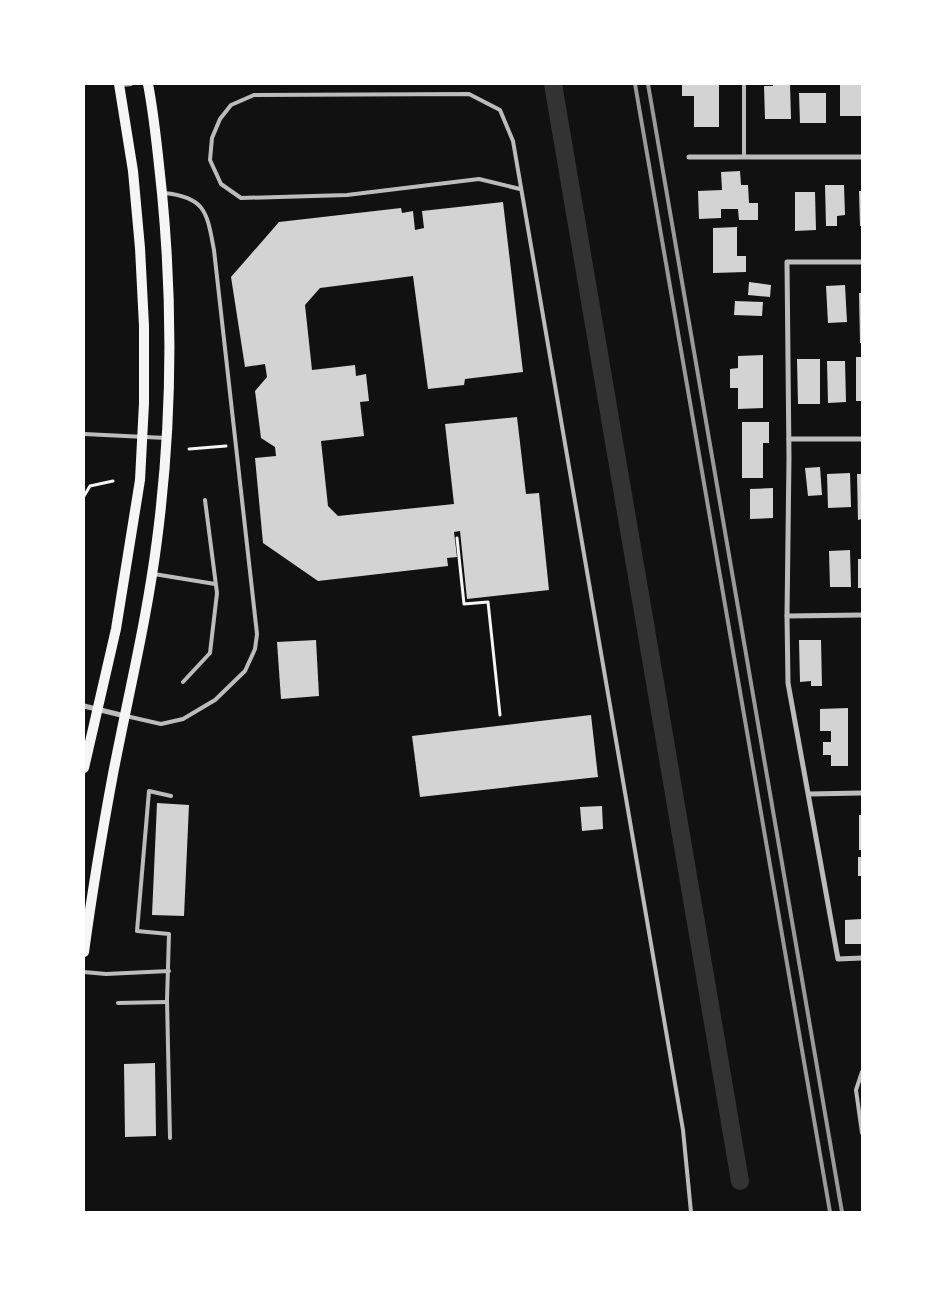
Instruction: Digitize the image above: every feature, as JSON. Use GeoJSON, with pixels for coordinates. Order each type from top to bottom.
{"type":"FeatureCollection","features":[{"type":"Feature","properties":{"kind":"main road"},"geometry":{"type":"LineString","coordinates":[[84,951],[112,782],[152,574],[166,438],[170,308],[166,231],[148,84]]}},
{"type":"Feature","properties":{"kind":"main road"},"geometry":{"type":"LineString","coordinates":[[84,768],[119,610],[140,480],[144,326],[140,248],[133,171],[119,85]]}},
{"type":"Feature","properties":{"kind":"street"},"geometry":{"type":"LineString","coordinates":[[689,157],[862,157]]}},
{"type":"Feature","properties":{"kind":"street"},"geometry":{"type":"LineString","coordinates":[[862,262],[787,262],[789,439],[788,682],[838,959],[862,958]]}},
{"type":"Feature","properties":{"kind":"street"},"geometry":{"type":"LineString","coordinates":[[789,439],[862,439]]}},
{"type":"Feature","properties":{"kind":"street"},"geometry":{"type":"LineString","coordinates":[[787,616],[862,616]]}},
{"type":"Feature","properties":{"kind":"street"},"geometry":{"type":"LineString","coordinates":[[84,706],[126,716]]}},
{"type":"Feature","properties":{"kind":"street"},"geometry":{"type":"LineString","coordinates":[[809,794],[862,793]]}},
{"type":"Feature","properties":{"kind":"lane"},"geometry":{"type":"LineString","coordinates":[[119,85],[131,84]]}},
{"type":"Feature","properties":{"kind":"lane"},"geometry":{"type":"LineString","coordinates":[[744,84],[744,157]]}},
{"type":"Feature","properties":{"kind":"lane"},"geometry":{"type":"LineString","coordinates":[[520,189],[479,180],[346,195],[241,198],[221,184],[210,160],[212,138],[220,119],[231,106],[254,95],[469,94],[500,110],[512,138],[681,1120],[691,1212]]}},
{"type":"Feature","properties":{"kind":"lane"},"geometry":{"type":"LineString","coordinates":[[126,716],[161,724],[183,719],[215,700],[245,671],[256,649],[257,634],[214,250],[208,221],[201,206],[177,194],[162,192]]}},
{"type":"Feature","properties":{"kind":"lane"},"geometry":{"type":"LineString","coordinates":[[84,434],[166,438]]}},
{"type":"Feature","properties":{"kind":"lane"},"geometry":{"type":"LineString","coordinates":[[183,682],[210,653],[216,584],[205,500]]}},
{"type":"Feature","properties":{"kind":"lane"},"geometry":{"type":"LineString","coordinates":[[152,574],[216,584]]}},
{"type":"Feature","properties":{"kind":"lane"},"geometry":{"type":"LineString","coordinates":[[170,1138],[167,1002],[169,934],[136,931],[149,791],[171,796]]}},
{"type":"Feature","properties":{"kind":"lane"},"geometry":{"type":"LineString","coordinates":[[84,972],[106,974],[169,971]]}},
{"type":"Feature","properties":{"kind":"lane"},"geometry":{"type":"LineString","coordinates":[[118,1003],[167,1002]]}},
{"type":"Feature","properties":{"kind":"lane"},"geometry":{"type":"LineString","coordinates":[[862,1072],[856,1090],[862,1133]]}},
{"type":"Feature","properties":{"kind":"path"},"geometry":{"type":"LineString","coordinates":[[189,449],[226,446]]}},
{"type":"Feature","properties":{"kind":"path"},"geometry":{"type":"LineString","coordinates":[[84,496],[90,486],[114,480]]}},
{"type":"Feature","properties":{"kind":"path"},"geometry":{"type":"LineString","coordinates":[[457,538],[464,604],[488,602],[500,715]]}},
{"type":"Feature","properties":{"kind":"building"},"geometry":{"type":"Polygon","coordinates":[[[682,84],[719,84],[719,127],[694,127],[694,96],[682,96],[682,84]]]}},
{"type":"Feature","properties":{"kind":"building"},"geometry":{"type":"Polygon","coordinates":[[[773,84],[790,84],[791,119],[765,119],[764,86],[773,86],[773,84]]]}},
{"type":"Feature","properties":{"kind":"building"},"geometry":{"type":"Polygon","coordinates":[[[840,84],[862,84],[862,116],[840,116],[840,84]]]}},
{"type":"Feature","properties":{"kind":"building"},"geometry":{"type":"Polygon","coordinates":[[[799,93],[826,93],[826,123],[800,123],[799,93]]]}},
{"type":"Feature","properties":{"kind":"building"},"geometry":{"type":"Polygon","coordinates":[[[740,171],[741,185],[748,185],[749,203],[758,203],[758,220],[739,220],[738,209],[721,209],[721,218],[699,219],[698,191],[722,190],[721,172],[740,171]]]}},
{"type":"Feature","properties":{"kind":"building"},"geometry":{"type":"Polygon","coordinates":[[[825,185],[844,185],[845,215],[837,216],[837,226],[826,226],[825,185]]]}},
{"type":"Feature","properties":{"kind":"building"},"geometry":{"type":"Polygon","coordinates":[[[859,191],[862,191],[862,226],[860,226],[859,191]]]}},
{"type":"Feature","properties":{"kind":"building"},"geometry":{"type":"Polygon","coordinates":[[[795,192],[815,192],[816,230],[795,231],[795,192]]]}},
{"type":"Feature","properties":{"kind":"building"},"geometry":{"type":"Polygon","coordinates":[[[503,202],[523,372],[465,379],[464,385],[428,389],[413,276],[320,288],[305,305],[312,370],[355,365],[356,376],[366,374],[369,401],[360,402],[364,436],[321,441],[328,506],[338,516],[454,504],[445,424],[517,417],[526,494],[539,493],[549,590],[467,599],[460,531],[454,532],[457,557],[447,558],[448,566],[318,581],[263,543],[255,458],[276,456],[275,447],[261,438],[255,391],[267,377],[265,364],[245,367],[231,277],[279,222],[401,208],[402,213],[413,211],[415,230],[424,228],[422,211],[503,202]]]}},
{"type":"Feature","properties":{"kind":"building"},"geometry":{"type":"Polygon","coordinates":[[[737,227],[737,256],[746,256],[746,272],[713,273],[713,228],[737,227]]]}},
{"type":"Feature","properties":{"kind":"building"},"geometry":{"type":"Polygon","coordinates":[[[749,282],[771,285],[770,297],[748,295],[749,282]]]}},
{"type":"Feature","properties":{"kind":"building"},"geometry":{"type":"Polygon","coordinates":[[[845,285],[847,322],[828,323],[826,286],[845,285]]]}},
{"type":"Feature","properties":{"kind":"building"},"geometry":{"type":"Polygon","coordinates":[[[859,293],[862,293],[862,343],[860,343],[859,293]]]}},
{"type":"Feature","properties":{"kind":"building"},"geometry":{"type":"Polygon","coordinates":[[[735,301],[763,302],[762,316],[734,315],[735,301]]]}},
{"type":"Feature","properties":{"kind":"building"},"geometry":{"type":"Polygon","coordinates":[[[763,355],[763,408],[738,409],[738,388],[730,388],[730,369],[738,368],[738,356],[763,355]]]}},
{"type":"Feature","properties":{"kind":"building"},"geometry":{"type":"Polygon","coordinates":[[[856,357],[862,357],[862,401],[856,401],[856,357]]]}},
{"type":"Feature","properties":{"kind":"building"},"geometry":{"type":"Polygon","coordinates":[[[797,359],[820,359],[820,404],[798,404],[797,359]]]}},
{"type":"Feature","properties":{"kind":"building"},"geometry":{"type":"Polygon","coordinates":[[[827,361],[845,361],[846,402],[828,403],[827,361]]]}},
{"type":"Feature","properties":{"kind":"building"},"geometry":{"type":"Polygon","coordinates":[[[742,422],[769,422],[769,443],[763,443],[763,478],[742,478],[742,422]]]}},
{"type":"Feature","properties":{"kind":"building"},"geometry":{"type":"Polygon","coordinates":[[[820,467],[822,495],[808,496],[805,468],[820,467]]]}},
{"type":"Feature","properties":{"kind":"building"},"geometry":{"type":"Polygon","coordinates":[[[850,473],[851,507],[828,508],[827,474],[850,473]]]}},
{"type":"Feature","properties":{"kind":"building"},"geometry":{"type":"Polygon","coordinates":[[[857,474],[862,474],[862,519],[858,520],[857,474]]]}},
{"type":"Feature","properties":{"kind":"building"},"geometry":{"type":"Polygon","coordinates":[[[773,488],[773,518],[750,519],[750,489],[773,488]]]}},
{"type":"Feature","properties":{"kind":"building"},"geometry":{"type":"Polygon","coordinates":[[[850,550],[851,587],[830,587],[829,551],[850,550]]]}},
{"type":"Feature","properties":{"kind":"building"},"geometry":{"type":"Polygon","coordinates":[[[858,559],[862,559],[862,588],[858,588],[858,559]]]}},
{"type":"Feature","properties":{"kind":"building"},"geometry":{"type":"Polygon","coordinates":[[[316,640],[319,696],[281,699],[277,642],[316,640]]]}},
{"type":"Feature","properties":{"kind":"building"},"geometry":{"type":"Polygon","coordinates":[[[799,640],[821,640],[822,686],[811,686],[811,681],[800,682],[799,640]]]}},
{"type":"Feature","properties":{"kind":"building"},"geometry":{"type":"Polygon","coordinates":[[[848,708],[848,766],[831,766],[831,755],[823,755],[823,742],[831,742],[831,731],[820,731],[820,709],[848,708]]]}},
{"type":"Feature","properties":{"kind":"building"},"geometry":{"type":"Polygon","coordinates":[[[591,715],[598,777],[420,797],[412,736],[591,715]]]}},
{"type":"Feature","properties":{"kind":"building"},"geometry":{"type":"Polygon","coordinates":[[[157,803],[189,805],[184,916],[152,915],[157,803]]]}},
{"type":"Feature","properties":{"kind":"building"},"geometry":{"type":"Polygon","coordinates":[[[602,806],[603,829],[582,831],[580,807],[602,806]]]}},
{"type":"Feature","properties":{"kind":"building"},"geometry":{"type":"Polygon","coordinates":[[[859,815],[862,815],[862,850],[859,850],[859,815]]]}},
{"type":"Feature","properties":{"kind":"building"},"geometry":{"type":"Polygon","coordinates":[[[858,857],[862,857],[862,876],[858,876],[858,857]]]}},
{"type":"Feature","properties":{"kind":"building"},"geometry":{"type":"Polygon","coordinates":[[[862,919],[862,944],[845,944],[845,920],[862,919]]]}},
{"type":"Feature","properties":{"kind":"building"},"geometry":{"type":"Polygon","coordinates":[[[155,1063],[156,1136],[125,1137],[124,1064],[155,1063]]]}},
{"type":"Feature","properties":{"kind":"waterway"},"geometry":{"type":"LineString","coordinates":[[553,84],[740,1181]]}},
{"type":"Feature","properties":{"kind":"railway"},"geometry":{"type":"LineString","coordinates":[[635,84],[830,1212]]}},
{"type":"Feature","properties":{"kind":"railway"},"geometry":{"type":"LineString","coordinates":[[648,84],[842,1212]]}}]}
